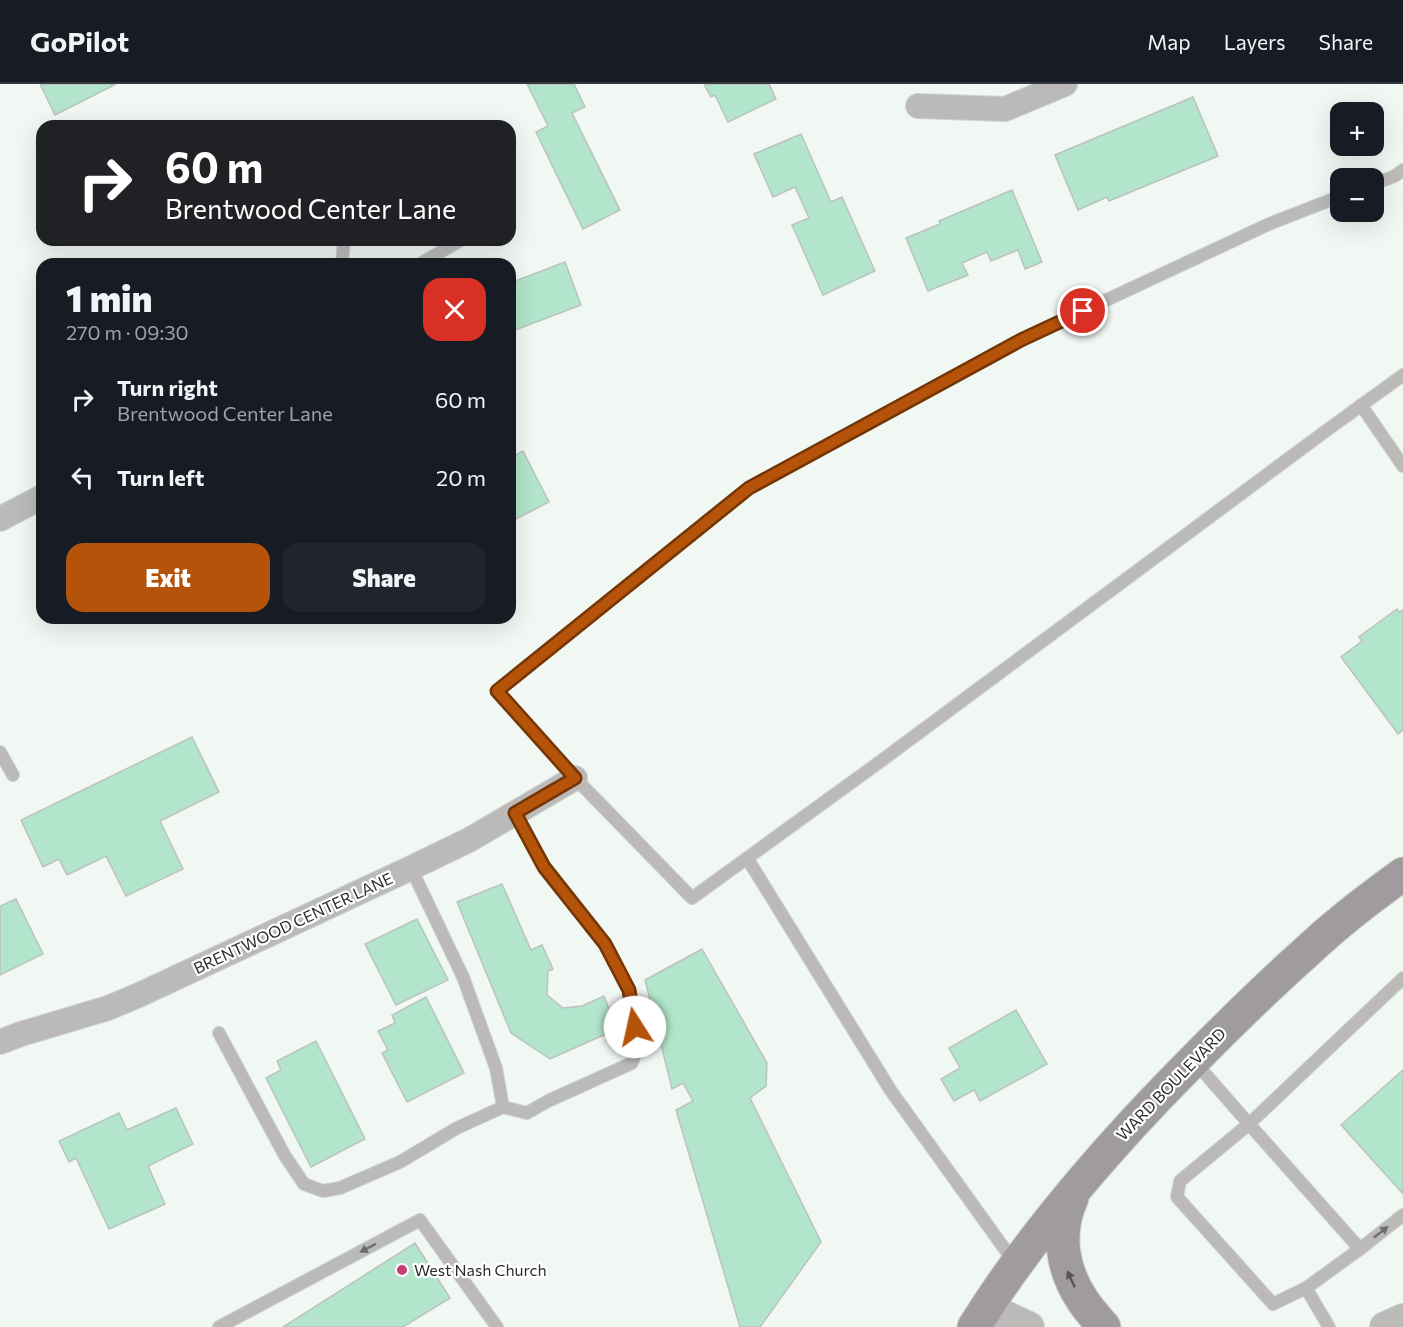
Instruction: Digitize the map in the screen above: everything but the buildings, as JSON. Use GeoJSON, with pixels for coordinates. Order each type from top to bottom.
{"type":"FeatureCollection","features":[{"type":"Feature","properties":{"kind":"main road","name":"WARD BOULEVARD"},"geometry":{"type":"LineString","coordinates":[[980,1317],[1016,1265],[1079,1184],[1113,1144],[1193,1060],[1338,923],[1403,874]]}},
{"type":"Feature","properties":{"kind":"main road"},"geometry":{"type":"LineString","coordinates":[[1079,1184],[1066,1210],[1062,1231],[1063,1251],[1066,1268],[1073,1285],[1083,1302],[1104,1327]]}},
{"type":"Feature","properties":{"kind":"street"},"geometry":{"type":"LineString","coordinates":[[918,106],[1005,109],[1065,84]]}},
{"type":"Feature","properties":{"kind":"street"},"geometry":{"type":"LineString","coordinates":[[0,519],[36,500]]}},
{"type":"Feature","properties":{"kind":"street","name":"BRENTWOOD CENTER LANE"},"geometry":{"type":"LineString","coordinates":[[0,1042],[108,1008],[139,995],[469,840],[575,778]]}},
{"type":"Feature","properties":{"kind":"street"},"geometry":{"type":"LineString","coordinates":[[980,1317],[1029,1327]]}},
{"type":"Feature","properties":{"kind":"street"},"geometry":{"type":"LineString","coordinates":[[1385,1327],[1403,1319]]}},
{"type":"Feature","properties":{"kind":"lane"},"geometry":{"type":"LineString","coordinates":[[1384,180],[1403,170]]}},
{"type":"Feature","properties":{"kind":"lane"},"geometry":{"type":"LineString","coordinates":[[1330,200],[1269,224],[1021,340],[749,488],[497,691],[575,778],[692,898],[1403,375]]}},
{"type":"Feature","properties":{"kind":"lane"},"geometry":{"type":"LineString","coordinates":[[430,258],[451,246]]}},
{"type":"Feature","properties":{"kind":"lane"},"geometry":{"type":"LineString","coordinates":[[1361,405],[1403,466]]}},
{"type":"Feature","properties":{"kind":"lane"},"geometry":{"type":"LineString","coordinates":[[0,753],[13,775]]}},
{"type":"Feature","properties":{"kind":"lane"},"geometry":{"type":"LineString","coordinates":[[219,1033],[285,1156],[304,1184],[323,1191],[340,1188],[400,1162],[457,1128],[503,1107],[527,1113],[548,1101],[632,1063],[638,1046],[629,990],[605,944],[544,867],[515,813]]}},
{"type":"Feature","properties":{"kind":"lane"},"geometry":{"type":"LineString","coordinates":[[747,858],[891,1091],[1016,1265]]}},
{"type":"Feature","properties":{"kind":"lane"},"geometry":{"type":"LineString","coordinates":[[411,868],[463,976],[496,1068],[503,1107]]}},
{"type":"Feature","properties":{"kind":"lane"},"geometry":{"type":"LineString","coordinates":[[1403,978],[1249,1124],[1180,1180],[1177,1197],[1273,1304],[1306,1288],[1403,1215]]}},
{"type":"Feature","properties":{"kind":"lane"},"geometry":{"type":"LineString","coordinates":[[1193,1060],[1360,1249]]}},
{"type":"Feature","properties":{"kind":"lane"},"geometry":{"type":"LineString","coordinates":[[219,1327],[420,1220],[497,1327]]}},
{"type":"Feature","properties":{"kind":"lane"},"geometry":{"type":"LineString","coordinates":[[1306,1288],[1329,1327]]}},
{"type":"Feature","properties":{"kind":"place","name":"West Nash Church"},"geometry":{"type":"Point","coordinates":[402,1270]}},
{"type":"Feature","properties":{"kind":"route"},"geometry":{"type":"LineString","coordinates":[[635,1027],[629,990],[605,944],[544,867],[515,813],[575,778],[497,691],[749,488],[1021,340],[1083,311]]}}]}
